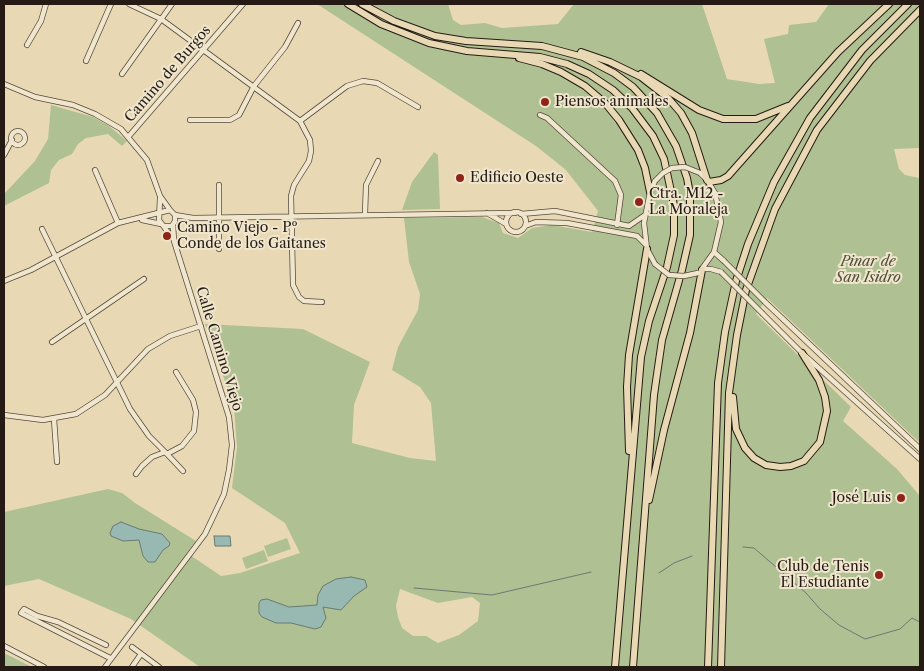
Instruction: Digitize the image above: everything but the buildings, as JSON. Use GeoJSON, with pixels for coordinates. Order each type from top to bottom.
{"type":"FeatureCollection","features":[{"type":"Feature","properties":{"kind":"highway"},"geometry":{"type":"LineString","coordinates":[[348,4],[381,24],[429,43],[467,51],[540,57],[567,64],[589,74],[613,90],[645,123],[659,147],[670,176],[674,204],[674,235],[667,266],[645,337],[631,469],[615,667]]}},
{"type":"Feature","properties":{"kind":"highway"},"geometry":{"type":"LineString","coordinates":[[362,4],[394,21],[436,36],[466,41],[558,49],[566,48],[610,62],[650,78],[699,110],[723,119],[756,119],[792,104]]}},
{"type":"Feature","properties":{"kind":"highway"},"geometry":{"type":"LineString","coordinates":[[610,62],[653,85],[675,106],[692,133],[708,181],[721,180],[728,176],[851,39],[889,4]]}},
{"type":"Feature","properties":{"kind":"highway"},"geometry":{"type":"LineString","coordinates":[[708,667],[718,383],[725,332],[736,281],[748,244],[774,182],[810,118],[862,50],[908,4]]}},
{"type":"Feature","properties":{"kind":"highway"},"geometry":{"type":"LineString","coordinates":[[721,667],[728,403],[736,335],[746,290],[775,210],[817,130],[870,60],[920,10]]}},
{"type":"Feature","properties":{"kind":"highway"},"geometry":{"type":"LineString","coordinates":[[558,49],[583,57],[604,67],[633,87],[646,100],[672,138],[687,178],[691,208],[690,235],[660,350],[654,395],[633,667]]}},
{"type":"Feature","properties":{"kind":"highway"},"geometry":{"type":"LineString","coordinates":[[509,54],[562,72],[585,86],[605,103],[619,120],[638,150],[645,168],[650,192]]}},
{"type":"Feature","properties":{"kind":"highway"},"geometry":{"type":"LineString","coordinates":[[631,469],[627,387],[629,355],[647,247]]}},
{"type":"Feature","properties":{"kind":"highway"},"geometry":{"type":"LineString","coordinates":[[644,536],[652,484],[689,338],[701,271]]}},
{"type":"Feature","properties":{"kind":"highway"},"geometry":{"type":"LineString","coordinates":[[746,290],[735,371],[734,416],[741,441],[749,453],[760,462],[773,467],[791,466],[804,460],[813,453],[823,434],[827,411],[825,397],[819,380],[802,352]]}},
{"type":"Feature","properties":{"kind":"street"},"geometry":{"type":"LineString","coordinates":[[27,45],[41,21],[46,4]]}},
{"type":"Feature","properties":{"kind":"street"},"geometry":{"type":"LineString","coordinates":[[86,61],[111,4]]}},
{"type":"Feature","properties":{"kind":"street"},"geometry":{"type":"LineString","coordinates":[[129,4],[162,19],[204,52],[254,86],[300,121],[308,135],[311,151],[309,161],[294,185],[291,196],[290,216],[294,292],[304,300],[322,302]]}},
{"type":"Feature","properties":{"kind":"street"},"geometry":{"type":"LineString","coordinates":[[122,74],[172,4]]}},
{"type":"Feature","properties":{"kind":"street","name":"Camino de Burgos"},"geometry":{"type":"LineString","coordinates":[[129,136],[204,52],[243,4]]}},
{"type":"Feature","properties":{"kind":"street"},"geometry":{"type":"LineString","coordinates":[[190,120],[230,120],[239,115],[254,86],[285,47],[298,23]]}},
{"type":"Feature","properties":{"kind":"street"},"geometry":{"type":"LineString","coordinates":[[300,121],[346,86],[363,81],[377,83],[418,106]]}},
{"type":"Feature","properties":{"kind":"street"},"geometry":{"type":"LineString","coordinates":[[4,84],[35,97],[73,105],[111,122],[129,136],[147,160],[160,196],[175,215],[193,218],[486,212],[521,214],[555,211],[629,226],[645,215]]}},
{"type":"Feature","properties":{"kind":"street"},"geometry":{"type":"LineString","coordinates":[[540,115],[547,118],[615,181],[621,195],[616,224]]}},
{"type":"Feature","properties":{"kind":"street"},"geometry":{"type":"LineString","coordinates":[[4,155],[12,140]]}},
{"type":"Feature","properties":{"kind":"street"},"geometry":{"type":"LineString","coordinates":[[365,214],[366,185],[369,175],[378,161]]}},
{"type":"Feature","properties":{"kind":"street"},"geometry":{"type":"LineString","coordinates":[[647,247],[645,215],[650,192],[656,181],[663,172],[672,168],[685,167],[700,173],[708,181],[720,210],[720,234],[714,252],[701,271]]}},
{"type":"Feature","properties":{"kind":"street"},"geometry":{"type":"LineString","coordinates":[[95,170],[118,223]]}},
{"type":"Feature","properties":{"kind":"street"},"geometry":{"type":"LineString","coordinates":[[218,185],[219,249]]}},
{"type":"Feature","properties":{"kind":"street"},"geometry":{"type":"LineString","coordinates":[[160,196],[162,225]]}},
{"type":"Feature","properties":{"kind":"street"},"geometry":{"type":"LineString","coordinates":[[4,281],[31,270],[118,223],[138,220],[170,210]]}},
{"type":"Feature","properties":{"kind":"street"},"geometry":{"type":"LineString","coordinates":[[486,212],[496,217],[510,230],[517,232],[525,226],[536,222],[567,223],[637,236],[647,247],[655,264],[669,275],[684,276],[701,271],[721,272],[802,352],[920,459]]}},
{"type":"Feature","properties":{"kind":"street"},"geometry":{"type":"LineString","coordinates":[[506,225],[508,217],[514,213]]}},
{"type":"Feature","properties":{"kind":"street"},"geometry":{"type":"LineString","coordinates":[[521,214],[526,219],[525,226]]}},
{"type":"Feature","properties":{"kind":"street","name":"Calle Camino Viejo"},"geometry":{"type":"LineString","coordinates":[[105,667],[205,534],[224,494],[232,445],[229,416],[174,241],[175,215]]}},
{"type":"Feature","properties":{"kind":"street"},"geometry":{"type":"LineString","coordinates":[[138,220],[162,225],[174,224],[193,218]]}},
{"type":"Feature","properties":{"kind":"street","name":"Calle Camino Viejo"},"geometry":{"type":"LineString","coordinates":[[162,225],[174,241]]}},
{"type":"Feature","properties":{"kind":"street"},"geometry":{"type":"LineString","coordinates":[[42,229],[117,384],[140,423],[183,471]]}},
{"type":"Feature","properties":{"kind":"street"},"geometry":{"type":"LineString","coordinates":[[714,252],[920,449]]}},
{"type":"Feature","properties":{"kind":"street"},"geometry":{"type":"LineString","coordinates":[[52,342],[86,321],[144,279]]}},
{"type":"Feature","properties":{"kind":"street"},"geometry":{"type":"LineString","coordinates":[[4,415],[25,419],[54,420],[76,414],[88,408],[117,384],[137,360],[154,345],[170,336],[201,326]]}},
{"type":"Feature","properties":{"kind":"street"},"geometry":{"type":"LineString","coordinates":[[136,474],[147,461],[188,441],[195,424],[193,400],[176,372]]}},
{"type":"Feature","properties":{"kind":"street"},"geometry":{"type":"LineString","coordinates":[[54,420],[57,462]]}},
{"type":"Feature","properties":{"kind":"street"},"geometry":{"type":"LineString","coordinates":[[106,645],[63,624],[37,616],[24,609],[21,613],[110,658]]}},
{"type":"Feature","properties":{"kind":"street"},"geometry":{"type":"LineString","coordinates":[[4,646],[44,667]]}},
{"type":"Feature","properties":{"kind":"street"},"geometry":{"type":"LineString","coordinates":[[132,647],[158,667]]}},
{"type":"Feature","properties":{"kind":"street"},"geometry":{"type":"LineString","coordinates":[[132,667],[141,654]]}},
{"type":"Feature","properties":{"kind":"green space","name":"Pinar de San Isidro"},"geometry":{"type":"Polygon","coordinates":[[[317,4],[448,4],[453,20],[461,25],[485,23],[502,28],[558,24],[574,4],[702,4],[727,79],[759,84],[775,83],[764,39],[788,34],[789,25],[816,22],[829,4],[920,4],[920,148],[894,149],[899,169],[905,175],[920,178],[920,443],[767,298],[756,314],[851,407],[843,421],[897,469],[919,495],[920,667],[200,667],[131,619],[39,579],[4,586],[4,512],[108,489],[122,493],[196,541],[187,553],[221,576],[240,573],[300,553],[285,523],[232,488],[237,447],[234,407],[205,324],[303,329],[370,362],[354,405],[352,443],[410,458],[436,461],[431,403],[420,387],[392,370],[398,347],[418,310],[420,294],[409,262],[404,218],[482,217],[499,223],[503,233],[518,238],[532,228],[552,225],[592,232],[598,211],[566,170],[536,146],[317,4]],[[400,589],[396,606],[402,628],[413,636],[426,636],[438,643],[459,635],[478,621],[480,603],[472,597],[438,603],[400,589]]]}},
{"type":"Feature","properties":{"kind":"green space"},"geometry":{"type":"Polygon","coordinates":[[[51,105],[93,117],[109,126],[127,141],[122,146],[108,134],[86,138],[78,144],[72,154],[59,160],[51,170],[49,183],[4,206],[4,194],[35,161],[48,139],[51,105]]]}},
{"type":"Feature","properties":{"kind":"green space"},"geometry":{"type":"Polygon","coordinates":[[[434,152],[438,155],[440,209],[402,210],[412,182],[434,152]]]}},
{"type":"Feature","properties":{"kind":"green space"},"geometry":{"type":"Polygon","coordinates":[[[287,538],[291,549],[268,557],[264,546],[287,538]]]}},
{"type":"Feature","properties":{"kind":"green space"},"geometry":{"type":"Polygon","coordinates":[[[264,550],[268,561],[246,569],[242,558],[264,550]]]}},
{"type":"Feature","properties":{"kind":"green space"},"geometry":{"type":"Polygon","coordinates":[[[4,653],[32,667],[4,667],[4,653]]]}},
{"type":"Feature","properties":{"kind":"water"},"geometry":{"type":"Polygon","coordinates":[[[121,522],[139,529],[162,534],[170,543],[169,546],[163,550],[155,562],[148,562],[143,556],[139,540],[123,541],[111,536],[110,533],[113,526],[121,522]]]}},
{"type":"Feature","properties":{"kind":"water"},"geometry":{"type":"Polygon","coordinates":[[[214,536],[230,536],[231,546],[215,546],[214,536]]]}},
{"type":"Feature","properties":{"kind":"water"},"geometry":{"type":"Polygon","coordinates":[[[351,577],[365,580],[367,587],[354,596],[341,610],[323,607],[326,618],[321,627],[315,629],[291,623],[276,623],[262,617],[259,613],[259,603],[261,600],[267,599],[289,607],[317,605],[318,595],[323,586],[336,579],[351,577]]]}},
{"type":"Feature","properties":{"kind":"waterway"},"geometry":{"type":"LineString","coordinates":[[743,547],[754,548],[806,593],[820,609],[839,625],[865,639],[900,629],[912,618],[920,622]]}},
{"type":"Feature","properties":{"kind":"waterway"},"geometry":{"type":"LineString","coordinates":[[659,573],[674,563],[692,556]]}},
{"type":"Feature","properties":{"kind":"waterway"},"geometry":{"type":"LineString","coordinates":[[414,588],[492,595],[591,572]]}},
{"type":"Feature","properties":{"kind":"place","name":"Piensos animales"},"geometry":{"type":"Point","coordinates":[545,102]}},
{"type":"Feature","properties":{"kind":"place","name":"Edificio Oeste"},"geometry":{"type":"Point","coordinates":[460,178]}},
{"type":"Feature","properties":{"kind":"place","name":"Ctra. M12 - La Moraleja"},"geometry":{"type":"Point","coordinates":[639,202]}},
{"type":"Feature","properties":{"kind":"place","name":"Camino Viejo - Pº Conde de los Gaitanes"},"geometry":{"type":"Point","coordinates":[167,236]}},
{"type":"Feature","properties":{"kind":"place","name":"José Luis"},"geometry":{"type":"Point","coordinates":[901,498]}},
{"type":"Feature","properties":{"kind":"place","name":"Club de Tenis El Estudiante"},"geometry":{"type":"Point","coordinates":[879,575]}}]}
